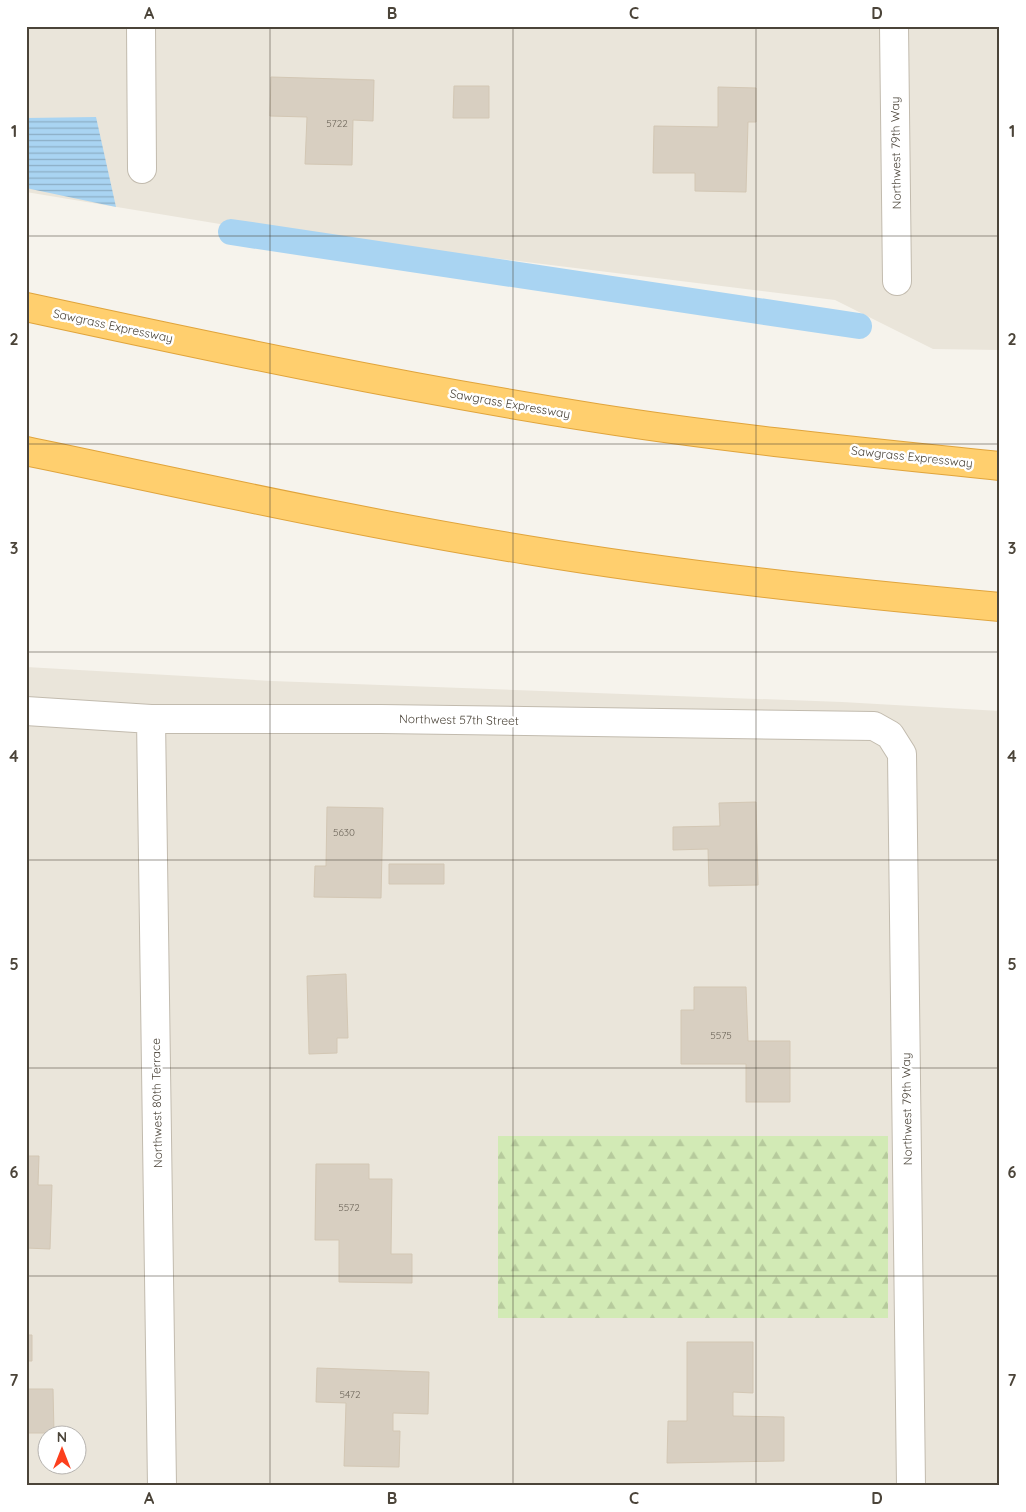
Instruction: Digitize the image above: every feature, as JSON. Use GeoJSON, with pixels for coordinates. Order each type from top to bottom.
{"type":"FeatureCollection","features":[{"type":"Feature","properties":{"kind":"highway","name":"Sawgrass Expressway"},"geometry":{"type":"LineString","coordinates":[[26,307],[331,372],[597,418],[875,453],[1000,466]]}},
{"type":"Feature","properties":{"kind":"highway"},"geometry":{"type":"LineString","coordinates":[[26,451],[312,510],[528,550],[792,586],[1000,607]]}},
{"type":"Feature","properties":{"kind":"street"},"geometry":{"type":"LineString","coordinates":[[140,26],[142,170]]}},
{"type":"Feature","properties":{"kind":"street","name":"Northwest 79th Way"},"geometry":{"type":"LineString","coordinates":[[894,26],[897,281]]}},
{"type":"Feature","properties":{"kind":"street","name":"Northwest 57th Street"},"geometry":{"type":"LineString","coordinates":[[26,711],[151,719],[381,719],[874,726],[890,735]]}},
{"type":"Feature","properties":{"kind":"street","name":"Northwest 80th Terrace"},"geometry":{"type":"LineString","coordinates":[[151,719],[162,1486]]}},
{"type":"Feature","properties":{"kind":"street","name":"Northwest 79th Way"},"geometry":{"type":"LineString","coordinates":[[890,735],[902,754],[912,1486]]}},
{"type":"Feature","properties":{"kind":"shaded area"},"geometry":{"type":"Polygon","coordinates":[[[26,26],[1000,26],[1000,350],[933,349],[835,300],[226,225],[26,192],[26,26]]]}},
{"type":"Feature","properties":{"kind":"shaded area"},"geometry":{"type":"Polygon","coordinates":[[[26,667],[272,681],[842,702],[1000,711],[1000,1486],[26,1486],[26,667]]]}},
{"type":"Feature","properties":{"kind":"green space"},"geometry":{"type":"Polygon","coordinates":[[[498,1136],[888,1136],[888,1318],[498,1318],[498,1136]]]}},
{"type":"Feature","properties":{"kind":"water"},"geometry":{"type":"Polygon","coordinates":[[[96,117],[116,207],[26,188],[26,118],[96,117]]]}},
{"type":"Feature","properties":{"kind":"building"},"geometry":{"type":"Polygon","coordinates":[[[271,77],[374,80],[373,121],[353,120],[352,165],[305,164],[307,117],[270,116],[271,77]]]}},
{"type":"Feature","properties":{"kind":"building"},"geometry":{"type":"Polygon","coordinates":[[[454,86],[489,86],[489,118],[453,118],[454,86]]]}},
{"type":"Feature","properties":{"kind":"building"},"geometry":{"type":"Polygon","coordinates":[[[718,87],[756,88],[756,122],[748,122],[746,192],[695,191],[695,173],[653,173],[654,126],[718,127],[718,87]]]}},
{"type":"Feature","properties":{"kind":"building"},"geometry":{"type":"Polygon","coordinates":[[[756,802],[758,885],[709,886],[708,849],[673,850],[673,827],[720,826],[719,803],[756,802]]]}},
{"type":"Feature","properties":{"kind":"building"},"geometry":{"type":"Polygon","coordinates":[[[327,807],[383,808],[381,898],[314,897],[315,866],[326,866],[327,807]]]}},
{"type":"Feature","properties":{"kind":"building"},"geometry":{"type":"Polygon","coordinates":[[[389,864],[444,864],[444,884],[389,884],[389,864]]]}},
{"type":"Feature","properties":{"kind":"building"},"geometry":{"type":"Polygon","coordinates":[[[346,974],[348,1038],[337,1038],[337,1053],[309,1054],[307,976],[346,974]]]}},
{"type":"Feature","properties":{"kind":"building"},"geometry":{"type":"Polygon","coordinates":[[[694,987],[746,987],[748,1041],[790,1041],[790,1102],[746,1102],[746,1064],[681,1064],[681,1010],[694,1010],[694,987]]]}},
{"type":"Feature","properties":{"kind":"building"},"geometry":{"type":"Polygon","coordinates":[[[26,1156],[39,1156],[38,1185],[52,1185],[50,1249],[26,1248],[26,1156]]]}},
{"type":"Feature","properties":{"kind":"building"},"geometry":{"type":"Polygon","coordinates":[[[316,1164],[369,1164],[369,1179],[392,1179],[391,1254],[412,1254],[412,1283],[339,1282],[339,1240],[315,1240],[316,1164]]]}},
{"type":"Feature","properties":{"kind":"building"},"geometry":{"type":"Polygon","coordinates":[[[26,1335],[32,1335],[32,1361],[26,1361],[26,1335]]]}},
{"type":"Feature","properties":{"kind":"building"},"geometry":{"type":"Polygon","coordinates":[[[687,1342],[753,1342],[753,1393],[733,1392],[733,1416],[784,1417],[784,1461],[667,1463],[668,1421],[687,1421],[687,1342]]]}},
{"type":"Feature","properties":{"kind":"building"},"geometry":{"type":"Polygon","coordinates":[[[317,1368],[429,1372],[428,1414],[393,1413],[393,1431],[400,1431],[399,1467],[344,1466],[346,1403],[316,1402],[317,1368]]]}},
{"type":"Feature","properties":{"kind":"building"},"geometry":{"type":"Polygon","coordinates":[[[26,1389],[53,1389],[54,1424],[38,1424],[38,1433],[26,1433],[26,1389]]]}},
{"type":"Feature","properties":{"kind":"waterway"},"geometry":{"type":"LineString","coordinates":[[231,232],[859,326]]}}]}
